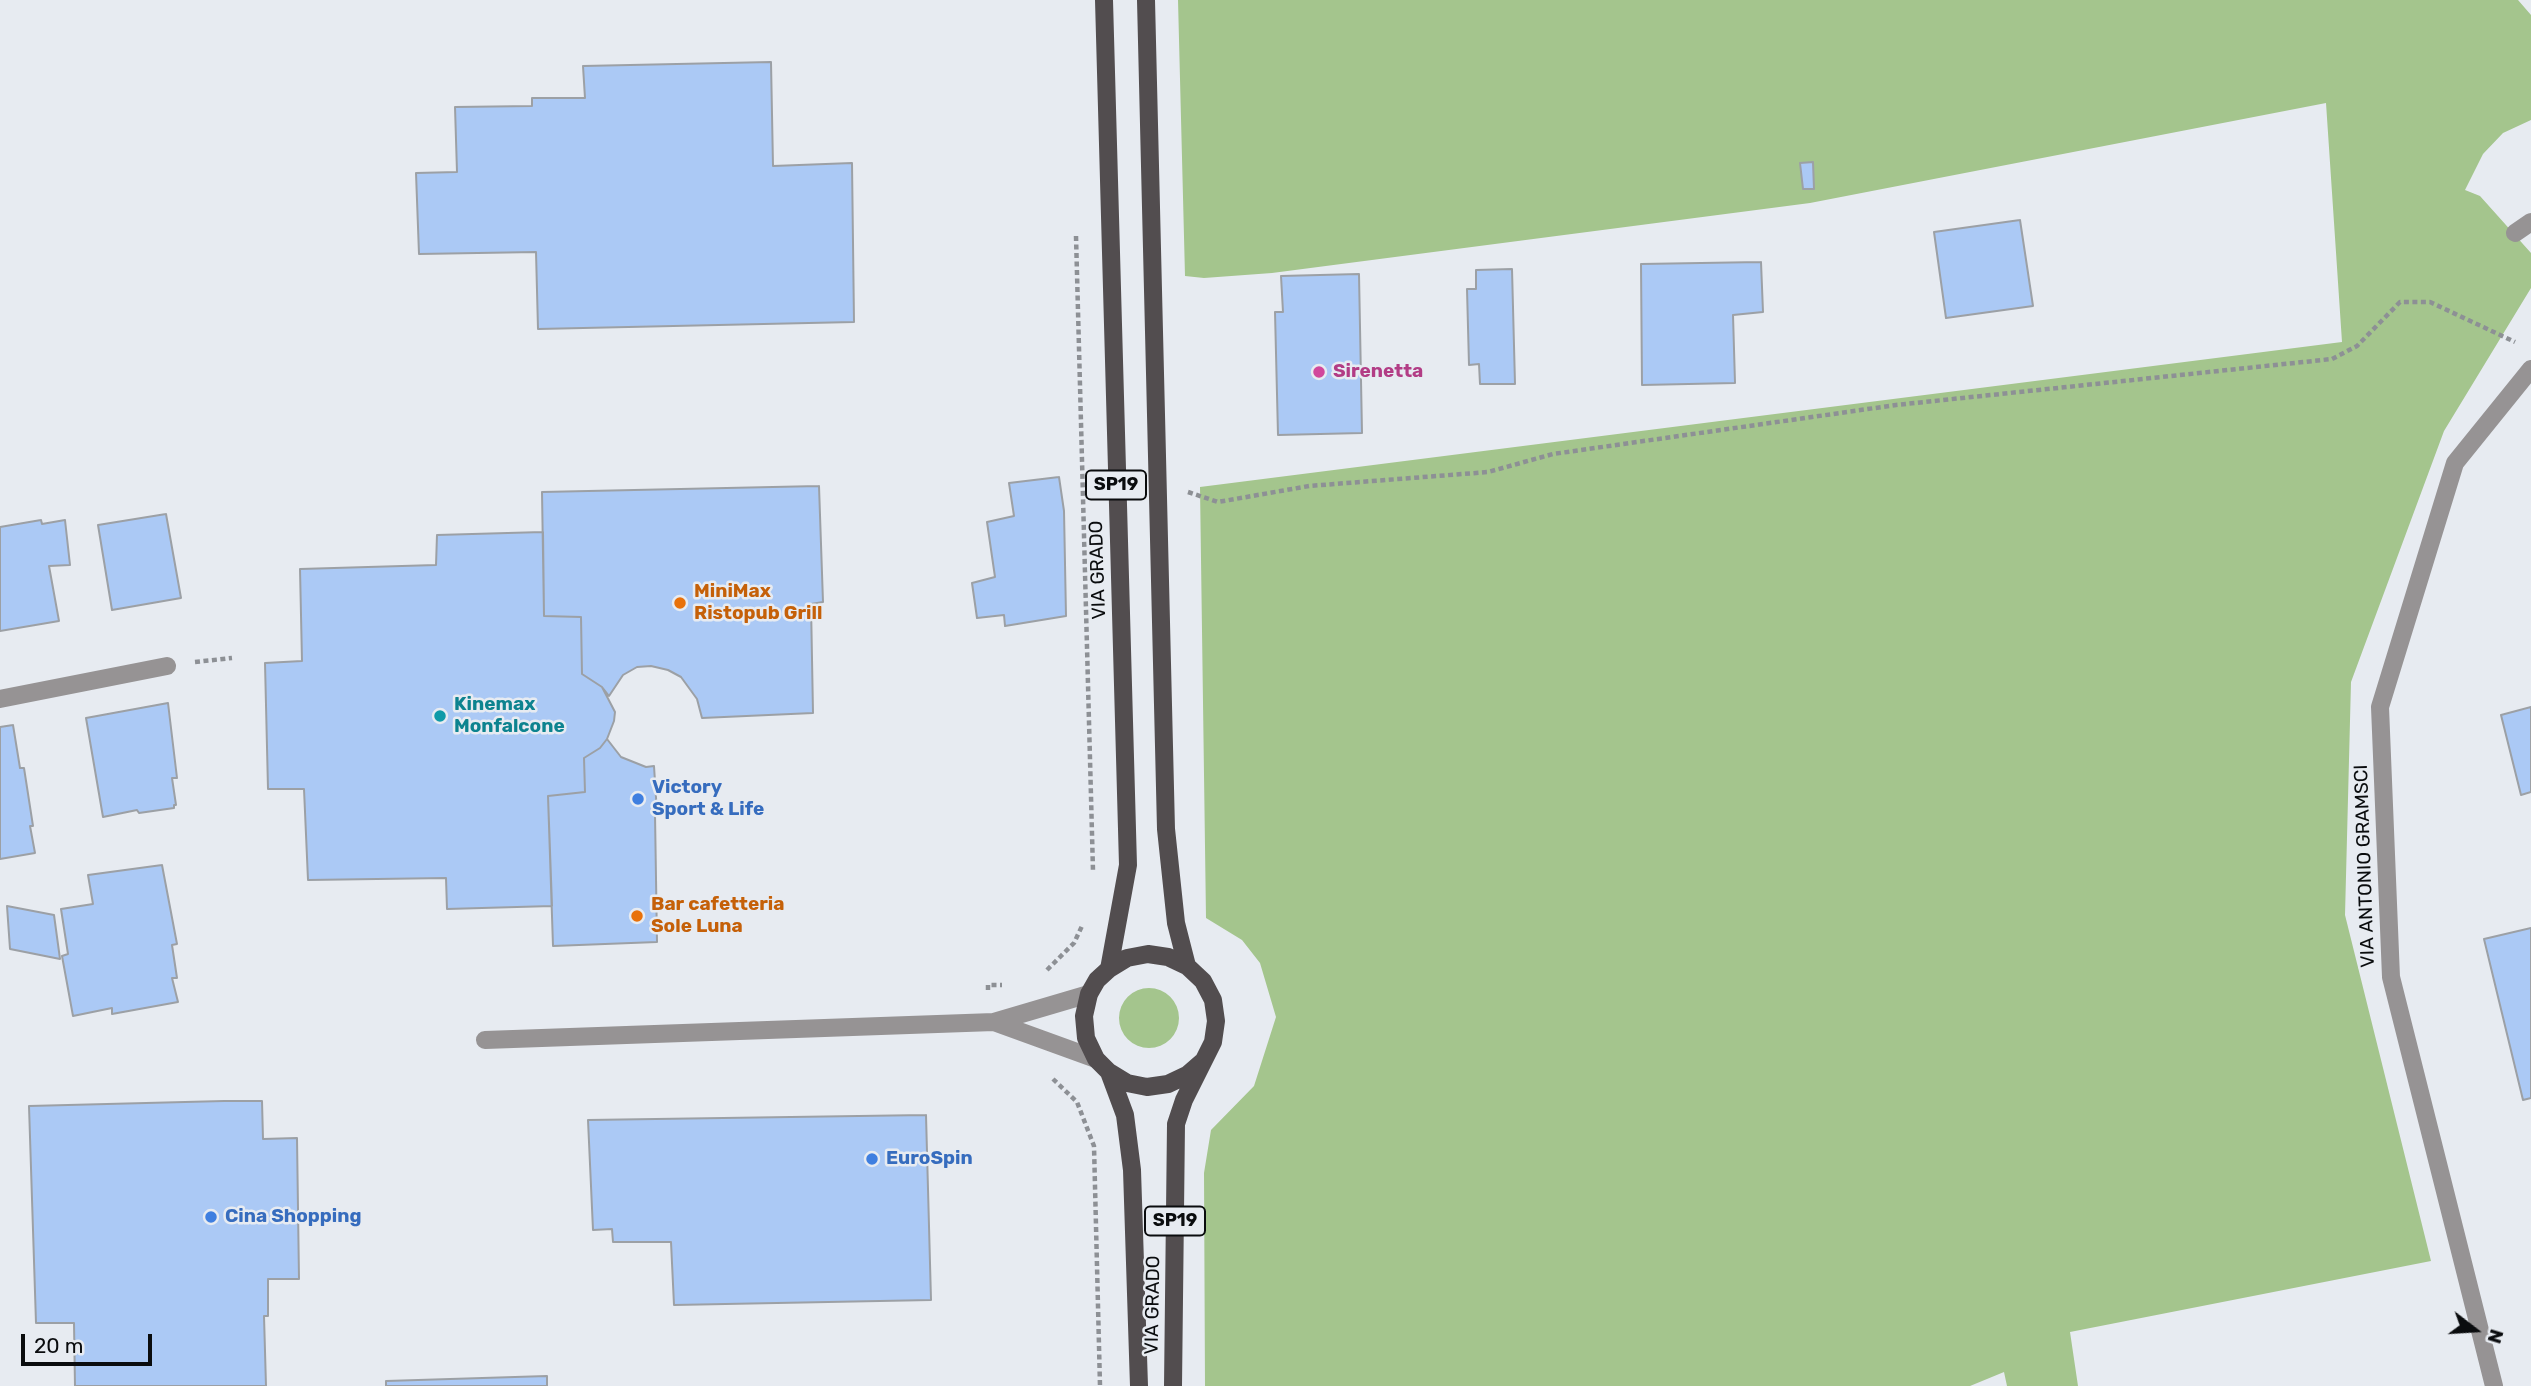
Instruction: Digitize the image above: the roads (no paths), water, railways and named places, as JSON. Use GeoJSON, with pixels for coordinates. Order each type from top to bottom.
{"type":"FeatureCollection","features":[{"type":"Feature","properties":{"kind":"main road","name":"VIA GRADO"},"geometry":{"type":"LineString","coordinates":[[1104,0],[1128,865],[1109,969]]}},
{"type":"Feature","properties":{"kind":"main road","name":"VIA GRADO"},"geometry":{"type":"LineString","coordinates":[[1146,0],[1166,829],[1176,923],[1187,966]]}},
{"type":"Feature","properties":{"kind":"main road","name":"VIA GRADO"},"geometry":{"type":"LineString","coordinates":[[1173,1386],[1176,1124],[1184,1100],[1213,1042],[1216,1021],[1213,1000],[1203,981],[1187,966],[1168,957],[1148,954],[1127,958],[1097,980],[1089,994],[1084,1016],[1086,1038],[1096,1059],[1109,1072],[1127,1083],[1147,1087],[1177,1080],[1202,1062]]}},
{"type":"Feature","properties":{"kind":"main road","name":"VIA GRADO"},"geometry":{"type":"LineString","coordinates":[[1109,1072],[1125,1115],[1132,1170],[1139,1386]]}},
{"type":"Feature","properties":{"kind":"street"},"geometry":{"type":"LineString","coordinates":[[2515,233],[2531,222]]}},
{"type":"Feature","properties":{"kind":"street","name":"VIA ANTONIO GRAMSCI"},"geometry":{"type":"LineString","coordinates":[[2494,1386],[2391,977],[2380,707],[2455,463],[2531,369]]}},
{"type":"Feature","properties":{"kind":"street"},"geometry":{"type":"LineString","coordinates":[[0,699],[167,666]]}},
{"type":"Feature","properties":{"kind":"street"},"geometry":{"type":"LineString","coordinates":[[485,1040],[991,1022],[1089,994]]}},
{"type":"Feature","properties":{"kind":"street"},"geometry":{"type":"LineString","coordinates":[[991,1022],[1096,1059]]}},
{"type":"Feature","properties":{"kind":"place","name":"Sirenetta"},"geometry":{"type":"Point","coordinates":[1319,372]}},
{"type":"Feature","properties":{"kind":"place","name":"MiniMax Ristopub Grill"},"geometry":{"type":"Point","coordinates":[680,603]}},
{"type":"Feature","properties":{"kind":"place","name":"Kinemax Monfalcone"},"geometry":{"type":"Point","coordinates":[440,716]}},
{"type":"Feature","properties":{"kind":"place","name":"Victory Sport & Life"},"geometry":{"type":"Point","coordinates":[638,799]}},
{"type":"Feature","properties":{"kind":"place","name":"Bar cafetteria Sole Luna"},"geometry":{"type":"Point","coordinates":[637,916]}},
{"type":"Feature","properties":{"kind":"place","name":"EuroSpin"},"geometry":{"type":"Point","coordinates":[872,1159]}},
{"type":"Feature","properties":{"kind":"place","name":"Cina Shopping"},"geometry":{"type":"Point","coordinates":[211,1217]}}]}
